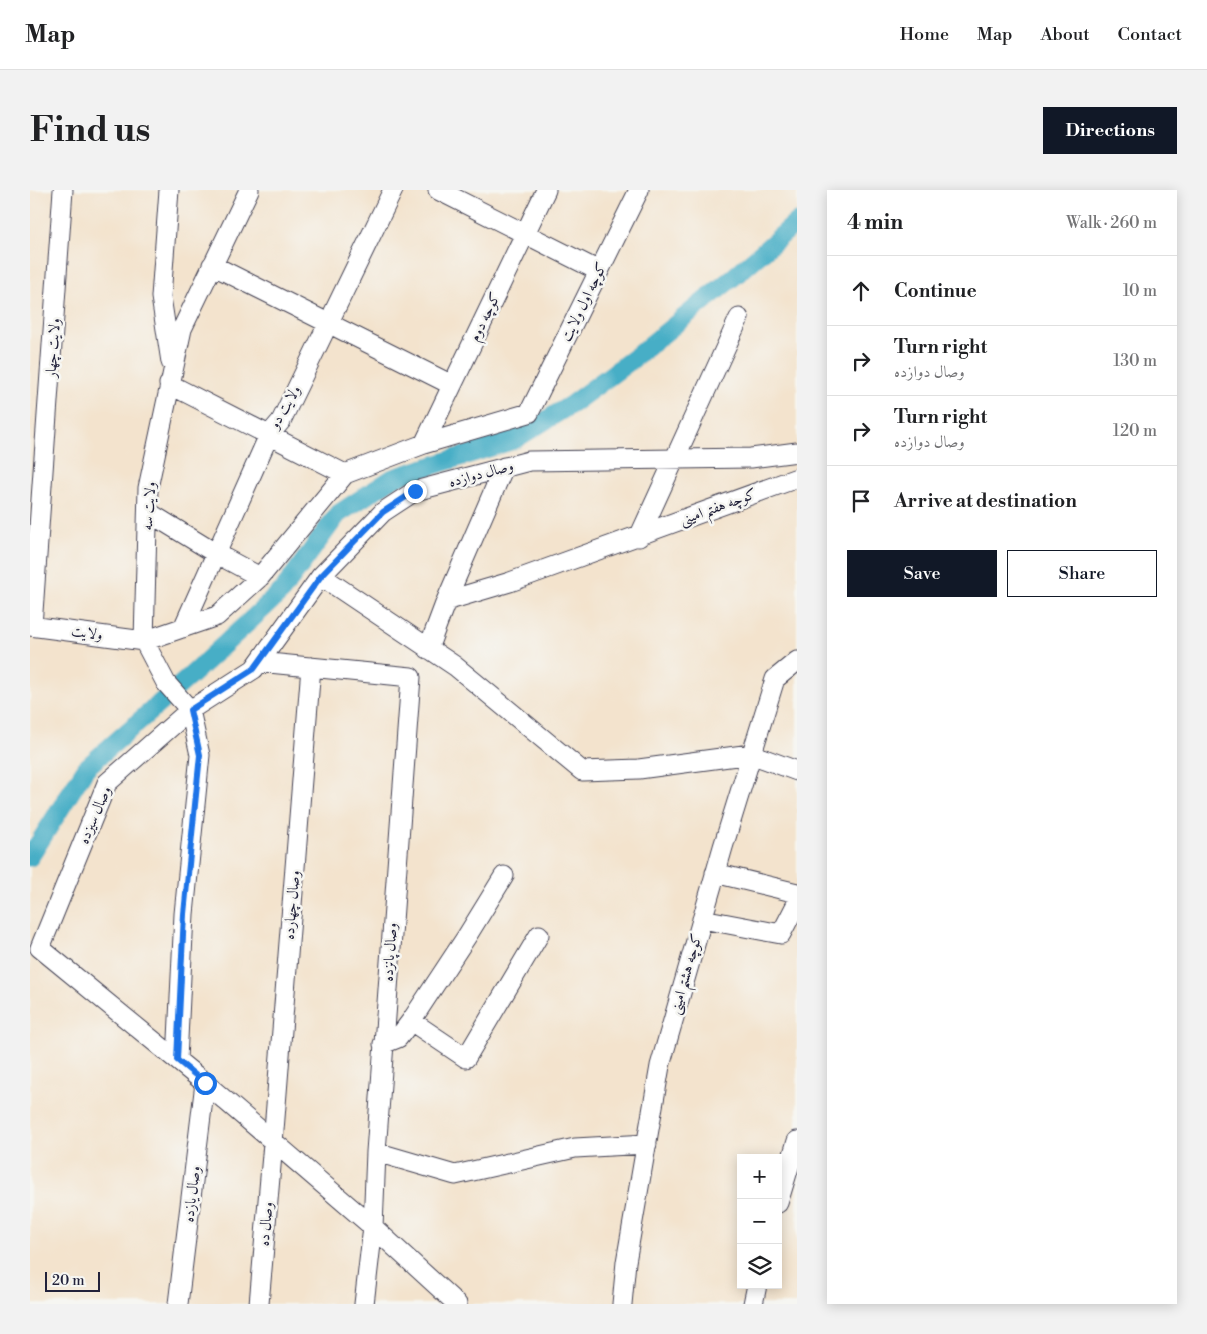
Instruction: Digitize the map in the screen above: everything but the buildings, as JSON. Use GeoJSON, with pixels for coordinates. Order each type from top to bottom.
{"type":"FeatureCollection","features":[{"type":"Feature","properties":{"kind":"street","name":"ولایت چهار"},"geometry":{"type":"LineString","coordinates":[[31,626],[64,190]]}},
{"type":"Feature","properties":{"kind":"street"},"geometry":{"type":"LineString","coordinates":[[169,190],[161,297],[171,379],[269,435],[345,474]]}},
{"type":"Feature","properties":{"kind":"street","name":"ولایت سه"},"geometry":{"type":"LineString","coordinates":[[144,641],[148,488],[182,329],[249,190]]}},
{"type":"Feature","properties":{"kind":"street","name":"ولایت دو"},"geometry":{"type":"LineString","coordinates":[[183,628],[269,435],[281,420],[393,190]]}},
{"type":"Feature","properties":{"kind":"street"},"geometry":{"type":"LineString","coordinates":[[438,190],[599,272]]}},
{"type":"Feature","properties":{"kind":"street","name":"کوچه دوم"},"geometry":{"type":"LineString","coordinates":[[424,444],[546,190]]}},
{"type":"Feature","properties":{"kind":"street","name":"کوچه اول ولایت"},"geometry":{"type":"LineString","coordinates":[[424,444],[529,413],[639,190]]}},
{"type":"Feature","properties":{"kind":"street"},"geometry":{"type":"LineString","coordinates":[[212,265],[452,385]]}},
{"type":"Feature","properties":{"kind":"street"},"geometry":{"type":"LineString","coordinates":[[639,537],[739,318]]}},
{"type":"Feature","properties":{"kind":"street"},"geometry":{"type":"LineString","coordinates":[[424,444],[345,474],[260,577],[217,616],[144,641],[166,683],[186,706],[200,755],[184,914],[177,1060],[373,1227],[457,1304]]}},
{"type":"Feature","properties":{"kind":"street","name":"وصال دوازده"},"geometry":{"type":"LineString","coordinates":[[186,706],[254,669],[321,576],[383,512],[415,491],[529,461],[751,458],[797,452]]}},
{"type":"Feature","properties":{"kind":"street"},"geometry":{"type":"LineString","coordinates":[[428,649],[446,601],[504,468]]}},
{"type":"Feature","properties":{"kind":"street","name":"کوچه هفتم امینی"},"geometry":{"type":"LineString","coordinates":[[446,601],[510,582],[639,537],[797,478]]}},
{"type":"Feature","properties":{"kind":"street"},"geometry":{"type":"LineString","coordinates":[[148,512],[215,553],[260,577]]}},
{"type":"Feature","properties":{"kind":"street"},"geometry":{"type":"LineString","coordinates":[[321,576],[455,666],[582,771],[639,769],[751,754],[797,770]]}},
{"type":"Feature","properties":{"kind":"street","name":"ولایت"},"geometry":{"type":"LineString","coordinates":[[31,626],[144,641]]}},
{"type":"Feature","properties":{"kind":"street","name":"کوچه هشتم امینی"},"geometry":{"type":"LineString","coordinates":[[622,1304],[626,1262],[660,1066],[715,873],[775,679],[797,661]]}},
{"type":"Feature","properties":{"kind":"street"},"geometry":{"type":"LineString","coordinates":[[260,662],[311,667]]}},
{"type":"Feature","properties":{"kind":"street","name":"وصال پانزده"},"geometry":{"type":"LineString","coordinates":[[311,667],[411,677],[376,1152],[373,1227],[364,1304]]}},
{"type":"Feature","properties":{"kind":"street","name":"وصال چهارده"},"geometry":{"type":"LineString","coordinates":[[273,1143],[311,667]]}},
{"type":"Feature","properties":{"kind":"street","name":"وصال سیزده"},"geometry":{"type":"LineString","coordinates":[[177,1060],[40,948],[107,782],[186,706]]}},
{"type":"Feature","properties":{"kind":"street"},"geometry":{"type":"LineString","coordinates":[[715,873],[797,893]]}},
{"type":"Feature","properties":{"kind":"street"},"geometry":{"type":"LineString","coordinates":[[384,1044],[398,1038],[411,1021],[504,876]]}},
{"type":"Feature","properties":{"kind":"street"},"geometry":{"type":"LineString","coordinates":[[702,919],[781,934],[797,903]]}},
{"type":"Feature","properties":{"kind":"street"},"geometry":{"type":"LineString","coordinates":[[411,1021],[466,1058],[539,935]]}},
{"type":"Feature","properties":{"kind":"street","name":"وصال یازده"},"geometry":{"type":"LineString","coordinates":[[178,1304],[205,1083]]}},
{"type":"Feature","properties":{"kind":"street"},"geometry":{"type":"LineString","coordinates":[[779,1199],[797,1141]]}},
{"type":"Feature","properties":{"kind":"street","name":"وصال ده"},"geometry":{"type":"LineString","coordinates":[[259,1304],[273,1143]]}},
{"type":"Feature","properties":{"kind":"street"},"geometry":{"type":"LineString","coordinates":[[376,1152],[455,1175],[575,1148],[647,1144]]}},
{"type":"Feature","properties":{"kind":"street"},"geometry":{"type":"LineString","coordinates":[[753,1304],[756,1289]]}},
{"type":"Feature","properties":{"kind":"waterway"},"geometry":{"type":"LineString","coordinates":[[30,857],[86,768],[188,678],[282,591],[338,514],[393,478],[514,440],[572,404],[634,358],[736,275],[797,222]]}},
{"type":"Feature","properties":{"kind":"route"},"geometry":{"type":"LineString","coordinates":[[205,1083],[177,1060],[184,914],[200,755],[190,710],[254,669],[321,576],[383,512],[415,491]]}}]}
